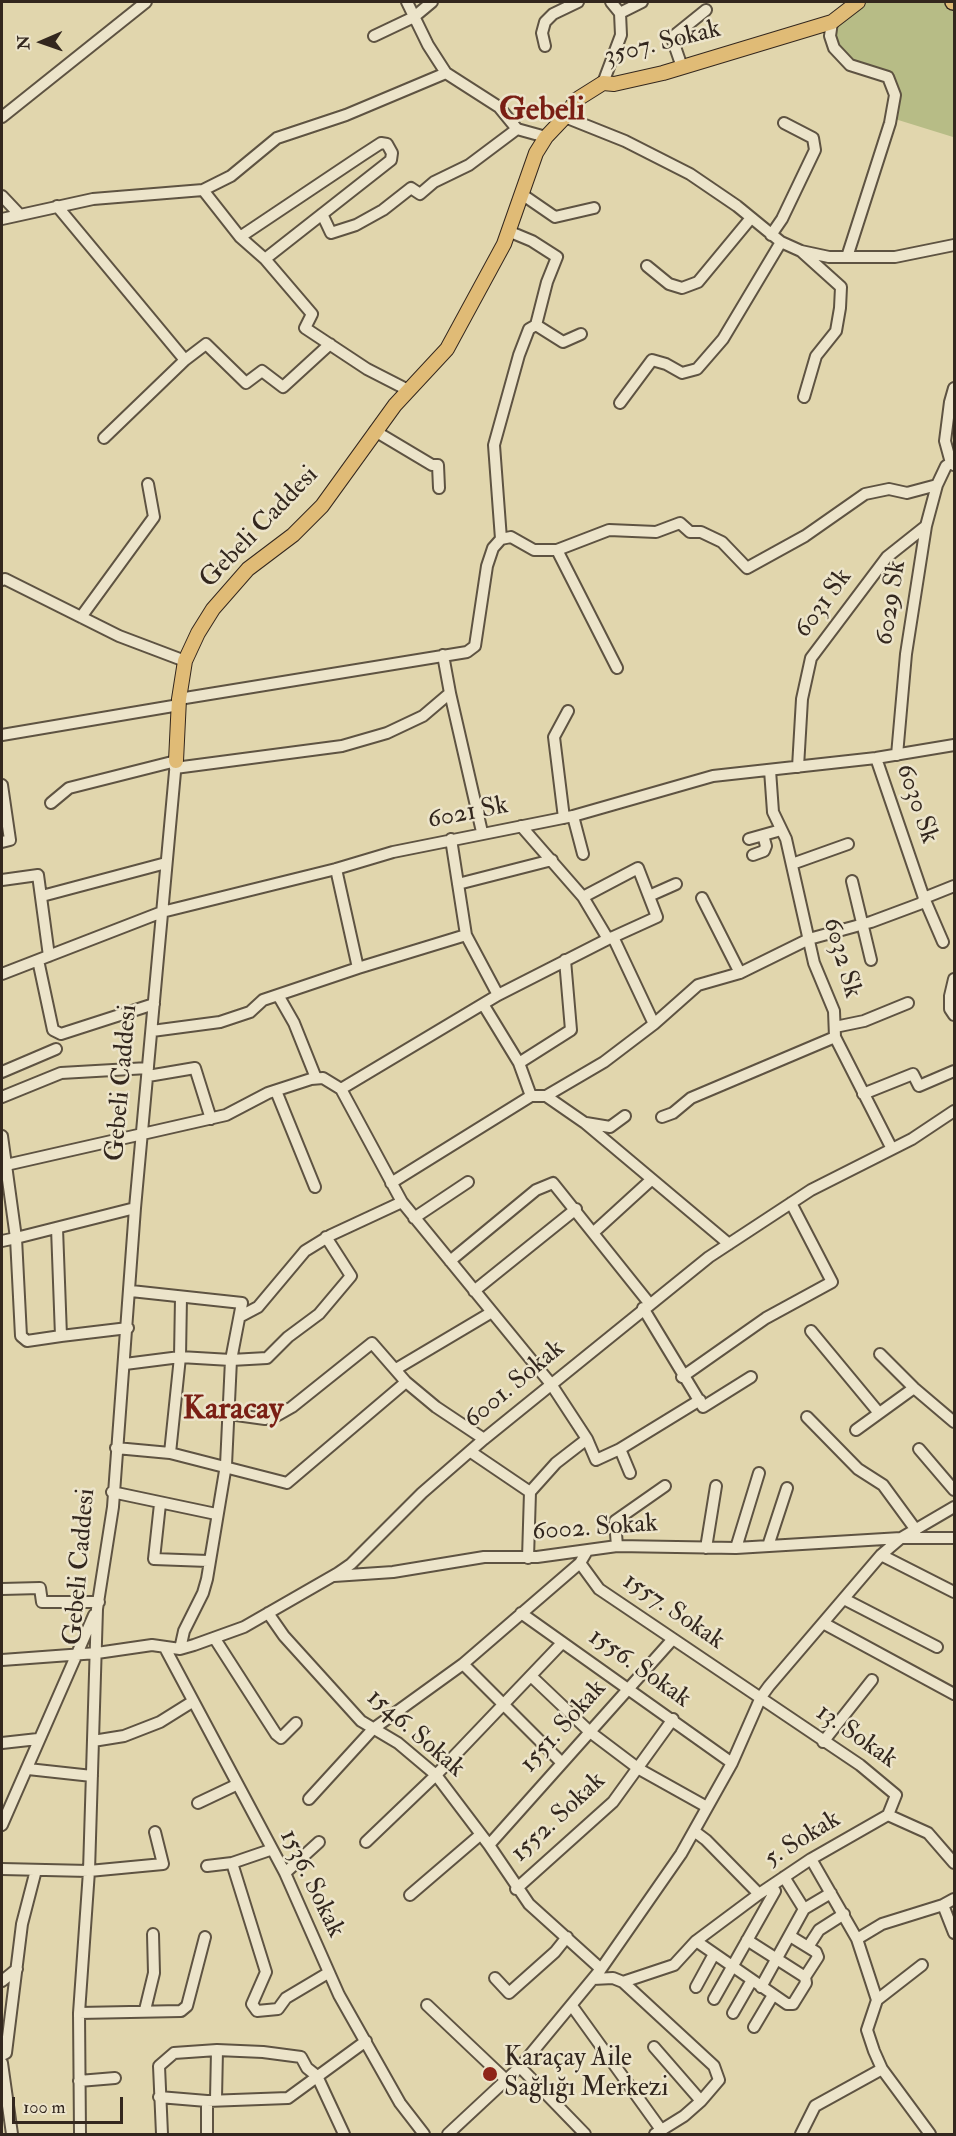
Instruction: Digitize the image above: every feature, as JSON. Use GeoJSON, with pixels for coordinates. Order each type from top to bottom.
{"type":"FeatureCollection","features":[{"type":"Feature","properties":{"kind":"main road","name":"3507. Sokak"},"geometry":{"type":"LineString","coordinates":[[536,153],[576,100],[603,83],[614,84],[682,67],[832,22],[858,2]]}},
{"type":"Feature","properties":{"kind":"main road","name":"Gebeli Caddesi"},"geometry":{"type":"LineString","coordinates":[[175,765],[179,702],[185,661],[198,633],[213,609],[248,569],[293,535],[322,506],[375,431],[408,390],[447,349],[484,284],[523,195],[536,153]]}},
{"type":"Feature","properties":{"kind":"street"},"geometry":{"type":"LineString","coordinates":[[2,117],[146,2]]}},
{"type":"Feature","properties":{"kind":"street"},"geometry":{"type":"LineString","coordinates":[[406,2],[428,45],[446,73],[499,107],[517,129],[546,137]]}},
{"type":"Feature","properties":{"kind":"street"},"geometry":{"type":"LineString","coordinates":[[374,36],[414,17],[432,2]]}},
{"type":"Feature","properties":{"kind":"street"},"geometry":{"type":"LineString","coordinates":[[546,46],[542,33],[544,22],[553,14],[578,2]]}},
{"type":"Feature","properties":{"kind":"street"},"geometry":{"type":"LineString","coordinates":[[603,83],[621,35],[620,13],[611,2]]}},
{"type":"Feature","properties":{"kind":"street"},"geometry":{"type":"LineString","coordinates":[[620,13],[642,2]]}},
{"type":"Feature","properties":{"kind":"street"},"geometry":{"type":"LineString","coordinates":[[682,67],[674,41],[675,35],[706,10]]}},
{"type":"Feature","properties":{"kind":"street"},"geometry":{"type":"LineString","coordinates":[[832,22],[830,36],[834,48],[850,65],[888,78],[895,95],[890,123],[847,257]]}},
{"type":"Feature","properties":{"kind":"street"},"geometry":{"type":"LineString","coordinates":[[2,219],[93,199],[203,190],[231,176],[277,138],[346,115],[446,73]]}},
{"type":"Feature","properties":{"kind":"street"},"geometry":{"type":"LineString","coordinates":[[565,117],[658,156],[690,174],[771,235],[801,251],[829,257],[895,257],[954,244]]}},
{"type":"Feature","properties":{"kind":"street"},"geometry":{"type":"LineString","coordinates":[[771,235],[782,219],[815,150],[813,138],[784,123]]}},
{"type":"Feature","properties":{"kind":"street"},"geometry":{"type":"LineString","coordinates":[[322,214],[332,233],[356,225],[383,210],[411,188],[420,194],[434,182],[469,165],[517,129]]}},
{"type":"Feature","properties":{"kind":"street"},"geometry":{"type":"LineString","coordinates":[[240,237],[381,143],[387,144],[392,153],[391,160],[265,259]]}},
{"type":"Feature","properties":{"kind":"street"},"geometry":{"type":"LineString","coordinates":[[203,190],[240,237],[265,259],[312,314],[305,328],[367,369],[408,390]]}},
{"type":"Feature","properties":{"kind":"street"},"geometry":{"type":"LineString","coordinates":[[523,195],[555,217],[594,208]]}},
{"type":"Feature","properties":{"kind":"street"},"geometry":{"type":"LineString","coordinates":[[2,196],[20,215]]}},
{"type":"Feature","properties":{"kind":"street"},"geometry":{"type":"LineString","coordinates":[[57,206],[186,360]]}},
{"type":"Feature","properties":{"kind":"street"},"geometry":{"type":"LineString","coordinates":[[647,266],[669,284],[682,288],[698,282],[751,218]]}},
{"type":"Feature","properties":{"kind":"street"},"geometry":{"type":"LineString","coordinates":[[501,539],[494,445],[519,355],[530,329],[536,325],[547,282],[557,257],[532,241],[508,231]]}},
{"type":"Feature","properties":{"kind":"street"},"geometry":{"type":"LineString","coordinates":[[620,403],[652,360],[682,372],[697,369],[723,339],[782,242]]}},
{"type":"Feature","properties":{"kind":"street"},"geometry":{"type":"LineString","coordinates":[[801,251],[841,286],[836,331],[816,356],[804,397]]}},
{"type":"Feature","properties":{"kind":"street"},"geometry":{"type":"LineString","coordinates":[[536,325],[563,342],[582,334]]}},
{"type":"Feature","properties":{"kind":"street"},"geometry":{"type":"LineString","coordinates":[[104,438],[206,344],[246,383],[262,371],[283,387],[330,344]]}},
{"type":"Feature","properties":{"kind":"street"},"geometry":{"type":"LineString","coordinates":[[953,464],[945,441],[954,388]]}},
{"type":"Feature","properties":{"kind":"street"},"geometry":{"type":"LineString","coordinates":[[375,431],[432,465],[438,465],[439,488]]}},
{"type":"Feature","properties":{"kind":"street","name":"6029 Sk"},"geometry":{"type":"LineString","coordinates":[[897,755],[906,654],[927,526],[938,485],[946,466],[953,464]]}},
{"type":"Feature","properties":{"kind":"street"},"geometry":{"type":"LineString","coordinates":[[81,617],[154,517],[148,484]]}},
{"type":"Feature","properties":{"kind":"street"},"geometry":{"type":"LineString","coordinates":[[2,735],[467,652],[475,646],[487,566],[494,548],[501,539],[511,537],[534,550],[558,550],[609,530],[656,532],[680,523],[690,532],[701,532],[722,542],[747,568],[805,536],[865,494],[889,489],[907,493],[938,485]]}},
{"type":"Feature","properties":{"kind":"street","name":"6031 Sk"},"geometry":{"type":"LineString","coordinates":[[798,767],[802,699],[811,658],[886,557],[927,526]]}},
{"type":"Feature","properties":{"kind":"street"},"geometry":{"type":"LineString","coordinates":[[558,550],[617,668]]}},
{"type":"Feature","properties":{"kind":"street"},"geometry":{"type":"LineString","coordinates":[[2,580],[5,579],[119,636],[185,661]]}},
{"type":"Feature","properties":{"kind":"street"},"geometry":{"type":"LineString","coordinates":[[443,655],[482,832]]}},
{"type":"Feature","properties":{"kind":"street"},"geometry":{"type":"LineString","coordinates":[[51,803],[69,788],[175,765],[342,746],[387,733],[423,716],[450,693]]}},
{"type":"Feature","properties":{"kind":"street"},"geometry":{"type":"LineString","coordinates":[[568,711],[554,737],[568,817],[583,854]]}},
{"type":"Feature","properties":{"kind":"street","name":"6021 Sk"},"geometry":{"type":"LineString","coordinates":[[2,974],[162,912],[336,869],[393,852],[482,832],[568,817],[713,776],[876,758],[954,745]]}},
{"type":"Feature","properties":{"kind":"street","name":"6030 Sk"},"geometry":{"type":"LineString","coordinates":[[876,758],[923,900],[943,942]]}},
{"type":"Feature","properties":{"kind":"street","name":"Gebeli Caddesi"},"geometry":{"type":"LineString","coordinates":[[80,2134],[79,2013],[89,1871],[98,1604],[108,1545],[125,1364],[135,1208],[175,765]]}},
{"type":"Feature","properties":{"kind":"street","name":"6032 Sk"},"geometry":{"type":"LineString","coordinates":[[770,770],[773,812],[792,864],[814,963],[834,1011],[835,1032],[863,1094],[892,1149]]}},
{"type":"Feature","properties":{"kind":"street"},"geometry":{"type":"LineString","coordinates":[[2,785],[4,818],[10,840],[2,842]]}},
{"type":"Feature","properties":{"kind":"street"},"geometry":{"type":"LineString","coordinates":[[521,826],[583,897],[610,938],[654,1024]]}},
{"type":"Feature","properties":{"kind":"street"},"geometry":{"type":"LineString","coordinates":[[749,839],[781,830]]}},
{"type":"Feature","properties":{"kind":"street"},"geometry":{"type":"LineString","coordinates":[[753,855],[764,851],[766,846],[764,835]]}},
{"type":"Feature","properties":{"kind":"street"},"geometry":{"type":"LineString","coordinates":[[451,839],[466,935],[498,995]]}},
{"type":"Feature","properties":{"kind":"street"},"geometry":{"type":"LineString","coordinates":[[792,864],[848,844]]}},
{"type":"Feature","properties":{"kind":"street"},"geometry":{"type":"LineString","coordinates":[[458,884],[552,860]]}},
{"type":"Feature","properties":{"kind":"street"},"geometry":{"type":"LineString","coordinates":[[42,896],[166,863]]}},
{"type":"Feature","properties":{"kind":"street"},"geometry":{"type":"LineString","coordinates":[[341,1089],[498,995],[610,938],[657,917],[638,868],[583,897]]}},
{"type":"Feature","properties":{"kind":"street"},"geometry":{"type":"LineString","coordinates":[[336,869],[358,968]]}},
{"type":"Feature","properties":{"kind":"street"},"geometry":{"type":"LineString","coordinates":[[2,880],[38,875],[42,896],[44,958],[53,1030],[61,1034],[154,1004]]}},
{"type":"Feature","properties":{"kind":"street"},"geometry":{"type":"LineString","coordinates":[[852,881],[871,960]]}},
{"type":"Feature","properties":{"kind":"street"},"geometry":{"type":"LineString","coordinates":[[649,896],[676,884]]}},
{"type":"Feature","properties":{"kind":"street"},"geometry":{"type":"LineString","coordinates":[[391,1183],[531,1096],[546,1096],[604,1062],[654,1024],[698,986],[740,973],[809,939],[862,924],[954,886]]}},
{"type":"Feature","properties":{"kind":"street"},"geometry":{"type":"LineString","coordinates":[[702,898],[740,973]]}},
{"type":"Feature","properties":{"kind":"street"},"geometry":{"type":"LineString","coordinates":[[152,1031],[220,1022],[250,1012],[263,1000],[466,935]]}},
{"type":"Feature","properties":{"kind":"street"},"geometry":{"type":"LineString","coordinates":[[519,1063],[571,1030],[566,960]]}},
{"type":"Feature","properties":{"kind":"street"},"geometry":{"type":"LineString","coordinates":[[954,979],[950,1009],[954,1015]]}},
{"type":"Feature","properties":{"kind":"street"},"geometry":{"type":"LineString","coordinates":[[278,995],[294,1023],[316,1078]]}},
{"type":"Feature","properties":{"kind":"street"},"geometry":{"type":"LineString","coordinates":[[662,1117],[673,1113],[690,1098],[835,1032],[908,1003]]}},
{"type":"Feature","properties":{"kind":"street"},"geometry":{"type":"LineString","coordinates":[[483,1004],[519,1063],[531,1096]]}},
{"type":"Feature","properties":{"kind":"street"},"geometry":{"type":"LineString","coordinates":[[2,1072],[56,1049]]}},
{"type":"Feature","properties":{"kind":"street"},"geometry":{"type":"LineString","coordinates":[[2,1097],[61,1073],[148,1072],[195,1068],[211,1119]]}},
{"type":"Feature","properties":{"kind":"street"},"geometry":{"type":"LineString","coordinates":[[863,1094],[913,1074],[919,1086],[954,1071]]}},
{"type":"Feature","properties":{"kind":"street"},"geometry":{"type":"LineString","coordinates":[[6,1165],[226,1115],[276,1091],[316,1078],[323,1078],[341,1089],[402,1202],[551,1384],[587,1439],[596,1461],[700,1400]]}},
{"type":"Feature","properties":{"kind":"street"},"geometry":{"type":"LineString","coordinates":[[276,1091],[315,1187]]}},
{"type":"Feature","properties":{"kind":"street"},"geometry":{"type":"LineString","coordinates":[[546,1096],[585,1123],[729,1244]]}},
{"type":"Feature","properties":{"kind":"street","name":"6001. Sokak"},"geometry":{"type":"LineString","coordinates":[[2,1660],[97,1653],[152,1645],[180,1648],[214,1639],[268,1613],[351,1564],[422,1493],[471,1452],[484,1438],[646,1306],[729,1244],[791,1203],[912,1139],[954,1111]]}},
{"type":"Feature","properties":{"kind":"street"},"geometry":{"type":"LineString","coordinates":[[585,1123],[610,1127],[625,1116]]}},
{"type":"Feature","properties":{"kind":"street"},"geometry":{"type":"LineString","coordinates":[[2,1136],[16,1238],[21,1336],[27,1341],[128,1328]]}},
{"type":"Feature","properties":{"kind":"street"},"geometry":{"type":"LineString","coordinates":[[594,1232],[651,1180]]}},
{"type":"Feature","properties":{"kind":"street"},"geometry":{"type":"LineString","coordinates":[[414,1218],[468,1182]]}},
{"type":"Feature","properties":{"kind":"street"},"geometry":{"type":"LineString","coordinates":[[450,1261],[536,1190],[553,1183],[594,1232],[646,1306],[682,1377],[703,1407],[751,1377]]}},
{"type":"Feature","properties":{"kind":"street"},"geometry":{"type":"LineString","coordinates":[[241,1316],[258,1307],[305,1251],[326,1237],[402,1202]]}},
{"type":"Feature","properties":{"kind":"street"},"geometry":{"type":"LineString","coordinates":[[682,1377],[766,1318],[832,1282],[791,1203]]}},
{"type":"Feature","properties":{"kind":"street"},"geometry":{"type":"LineString","coordinates":[[2,1241],[135,1208]]}},
{"type":"Feature","properties":{"kind":"street"},"geometry":{"type":"LineString","coordinates":[[474,1291],[576,1209]]}},
{"type":"Feature","properties":{"kind":"street"},"geometry":{"type":"LineString","coordinates":[[57,1228],[61,1336]]}},
{"type":"Feature","properties":{"kind":"street"},"geometry":{"type":"LineString","coordinates":[[125,1364],[180,1358],[231,1360],[267,1358],[288,1337],[319,1314],[351,1276],[326,1237]]}},
{"type":"Feature","properties":{"kind":"street"},"geometry":{"type":"LineString","coordinates":[[130,1292],[242,1303],[231,1360],[226,1466],[203,1593],[184,1631],[180,1648]]}},
{"type":"Feature","properties":{"kind":"street"},"geometry":{"type":"LineString","coordinates":[[170,1453],[180,1358],[181,1297]]}},
{"type":"Feature","properties":{"kind":"street"},"geometry":{"type":"LineString","coordinates":[[396,1369],[492,1312]]}},
{"type":"Feature","properties":{"kind":"street"},"geometry":{"type":"LineString","coordinates":[[811,1331],[879,1413]]}},
{"type":"Feature","properties":{"kind":"street"},"geometry":{"type":"LineString","coordinates":[[229,1414],[265,1419],[278,1415],[372,1343],[406,1382],[436,1407],[484,1438]]}},
{"type":"Feature","properties":{"kind":"street"},"geometry":{"type":"LineString","coordinates":[[880,1354],[914,1388],[954,1422]]}},
{"type":"Feature","properties":{"kind":"street"},"geometry":{"type":"LineString","coordinates":[[116,1448],[170,1453],[287,1483],[406,1382]]}},
{"type":"Feature","properties":{"kind":"street"},"geometry":{"type":"LineString","coordinates":[[856,1430],[914,1388]]}},
{"type":"Feature","properties":{"kind":"street"},"geometry":{"type":"LineString","coordinates":[[807,1417],[858,1468],[884,1485],[916,1530]]}},
{"type":"Feature","properties":{"kind":"street"},"geometry":{"type":"LineString","coordinates":[[528,1558],[530,1492],[556,1463],[587,1439]]}},
{"type":"Feature","properties":{"kind":"street"},"geometry":{"type":"LineString","coordinates":[[620,1449],[630,1473]]}},
{"type":"Feature","properties":{"kind":"street"},"geometry":{"type":"LineString","coordinates":[[919,1449],[954,1490]]}},
{"type":"Feature","properties":{"kind":"street"},"geometry":{"type":"LineString","coordinates":[[471,1452],[530,1492]]}},
{"type":"Feature","properties":{"kind":"street"},"geometry":{"type":"LineString","coordinates":[[736,1548],[759,1473]]}},
{"type":"Feature","properties":{"kind":"street"},"geometry":{"type":"LineString","coordinates":[[617,1546],[615,1521],[665,1486]]}},
{"type":"Feature","properties":{"kind":"street"},"geometry":{"type":"LineString","coordinates":[[706,1548],[716,1486]]}},
{"type":"Feature","properties":{"kind":"street"},"geometry":{"type":"LineString","coordinates":[[768,1546],[787,1488]]}},
{"type":"Feature","properties":{"kind":"street"},"geometry":{"type":"LineString","coordinates":[[112,1492],[160,1504],[216,1514]]}},
{"type":"Feature","properties":{"kind":"street"},"geometry":{"type":"LineString","coordinates":[[160,1504],[154,1559],[208,1561]]}},
{"type":"Feature","properties":{"kind":"street"},"geometry":{"type":"LineString","coordinates":[[448,2134],[520,2067],[601,1969],[694,1831],[732,1763],[761,1697],[881,1555],[901,1538],[954,1507]]}},
{"type":"Feature","properties":{"kind":"street","name":"6002. Sokak"},"geometry":{"type":"LineString","coordinates":[[330,1577],[393,1572],[484,1557],[528,1558],[617,1546],[736,1548],[901,1538],[954,1538]]}},
{"type":"Feature","properties":{"kind":"street"},"geometry":{"type":"LineString","coordinates":[[309,1799],[331,1778],[373,1729],[463,1664],[580,1563],[587,1551]]}},
{"type":"Feature","properties":{"kind":"street"},"geometry":{"type":"LineString","coordinates":[[881,1555],[954,1592]]}},
{"type":"Feature","properties":{"kind":"street","name":"1557. Sokak"},"geometry":{"type":"LineString","coordinates":[[580,1563],[600,1589],[672,1640],[761,1697]]}},
{"type":"Feature","properties":{"kind":"street"},"geometry":{"type":"LineString","coordinates":[[2,1589],[40,1588],[42,1602],[98,1604],[2,1825]]}},
{"type":"Feature","properties":{"kind":"street"},"geometry":{"type":"LineString","coordinates":[[844,1599],[937,1647]]}},
{"type":"Feature","properties":{"kind":"street","name":"1546. Sokak"},"geometry":{"type":"LineString","coordinates":[[268,1613],[284,1636],[361,1721],[398,1743],[436,1775],[489,1845],[516,1889],[537,1912],[601,1969]]}},
{"type":"Feature","properties":{"kind":"street","name":"1556. Sokak"},"geometry":{"type":"LineString","coordinates":[[521,1613],[630,1688],[732,1763]]}},
{"type":"Feature","properties":{"kind":"street"},"geometry":{"type":"LineString","coordinates":[[823,1623],[954,1694]]}},
{"type":"Feature","properties":{"kind":"street"},"geometry":{"type":"LineString","coordinates":[[214,1639],[276,1734],[281,1738],[297,1723]]}},
{"type":"Feature","properties":{"kind":"street","name":"1551. Sokak"},"geometry":{"type":"LineString","coordinates":[[489,1845],[672,1640]]}},
{"type":"Feature","properties":{"kind":"street"},"geometry":{"type":"LineString","coordinates":[[366,1842],[436,1775],[502,1703],[562,1643]]}},
{"type":"Feature","properties":{"kind":"street","name":"1536. Sokak"},"geometry":{"type":"LineString","coordinates":[[165,1648],[270,1850],[285,1873],[328,1973],[400,2103],[424,2134]]}},
{"type":"Feature","properties":{"kind":"street"},"geometry":{"type":"LineString","coordinates":[[463,1664],[561,1762]]}},
{"type":"Feature","properties":{"kind":"street"},"geometry":{"type":"LineString","coordinates":[[531,1676],[590,1732],[639,1769],[707,1807]]}},
{"type":"Feature","properties":{"kind":"street"},"geometry":{"type":"LineString","coordinates":[[823,1742],[872,1680]]}},
{"type":"Feature","properties":{"kind":"street","name":"13. Sokak"},"geometry":{"type":"LineString","coordinates":[[761,1697],[823,1742],[860,1765],[893,1791],[896,1800],[888,1815]]}},
{"type":"Feature","properties":{"kind":"street"},"geometry":{"type":"LineString","coordinates":[[93,1741],[124,1736],[160,1722],[192,1702]]}},
{"type":"Feature","properties":{"kind":"street","name":"1552. Sokak"},"geometry":{"type":"LineString","coordinates":[[516,1889],[605,1812],[639,1769],[673,1719]]}},
{"type":"Feature","properties":{"kind":"street"},"geometry":{"type":"LineString","coordinates":[[2,1743],[38,1739]]}},
{"type":"Feature","properties":{"kind":"street"},"geometry":{"type":"LineString","coordinates":[[28,1769],[92,1776]]}},
{"type":"Feature","properties":{"kind":"street"},"geometry":{"type":"LineString","coordinates":[[198,1803],[236,1785]]}},
{"type":"Feature","properties":{"kind":"street"},"geometry":{"type":"LineString","coordinates":[[888,1815],[928,1833],[954,1863]]}},
{"type":"Feature","properties":{"kind":"street","name":"5. Sokak"},"geometry":{"type":"LineString","coordinates":[[694,1831],[706,1839],[759,1894],[811,1859],[888,1815]]}},
{"type":"Feature","properties":{"kind":"street"},"geometry":{"type":"LineString","coordinates":[[2,1869],[89,1871],[163,1864],[155,1832]]}},
{"type":"Feature","properties":{"kind":"street"},"geometry":{"type":"LineString","coordinates":[[410,1895],[480,1835]]}},
{"type":"Feature","properties":{"kind":"street"},"geometry":{"type":"LineString","coordinates":[[285,1873],[319,1842]]}},
{"type":"Feature","properties":{"kind":"street"},"geometry":{"type":"LineString","coordinates":[[207,1866],[232,1863],[270,1850]]}},
{"type":"Feature","properties":{"kind":"street"},"geometry":{"type":"LineString","coordinates":[[811,1859],[857,1939],[877,2000]]}},
{"type":"Feature","properties":{"kind":"street"},"geometry":{"type":"LineString","coordinates":[[232,1863],[266,1972],[252,2004],[257,2011],[278,2009],[286,1998],[328,1973]]}},
{"type":"Feature","properties":{"kind":"street"},"geometry":{"type":"LineString","coordinates":[[12,2134],[3,2054],[22,1924],[36,1870]]}},
{"type":"Feature","properties":{"kind":"street"},"geometry":{"type":"LineString","coordinates":[[784,1877],[804,1910]]}},
{"type":"Feature","properties":{"kind":"street"},"geometry":{"type":"LineString","coordinates":[[714,1999],[775,1892],[771,1886]]}},
{"type":"Feature","properties":{"kind":"street"},"geometry":{"type":"LineString","coordinates":[[733,2013],[777,1959],[804,1910],[831,1893]]}},
{"type":"Feature","properties":{"kind":"street"},"geometry":{"type":"LineString","coordinates":[[622,1982],[674,1965],[696,1941],[759,1894]]}},
{"type":"Feature","properties":{"kind":"street"},"geometry":{"type":"LineString","coordinates":[[857,1939],[882,1924],[943,1905],[954,1899]]}},
{"type":"Feature","properties":{"kind":"street"},"geometry":{"type":"LineString","coordinates":[[943,1905],[954,1934]]}},
{"type":"Feature","properties":{"kind":"street"},"geometry":{"type":"LineString","coordinates":[[808,1947],[819,1930],[844,1914]]}},
{"type":"Feature","properties":{"kind":"street"},"geometry":{"type":"LineString","coordinates":[[145,2010],[154,1972],[153,1934]]}},
{"type":"Feature","properties":{"kind":"street"},"geometry":{"type":"LineString","coordinates":[[696,1941],[773,1995],[787,2004],[794,2004],[806,1983],[805,1977],[818,1957],[816,1952],[790,1936]]}},
{"type":"Feature","properties":{"kind":"street"},"geometry":{"type":"LineString","coordinates":[[79,2013],[181,2011],[187,2006],[205,1937]]}},
{"type":"Feature","properties":{"kind":"street"},"geometry":{"type":"LineString","coordinates":[[495,1978],[509,1993],[555,1952],[567,1937]]}},
{"type":"Feature","properties":{"kind":"street"},"geometry":{"type":"LineString","coordinates":[[747,1940],[805,1977]]}},
{"type":"Feature","properties":{"kind":"street"},"geometry":{"type":"LineString","coordinates":[[696,1987],[714,1954]]}},
{"type":"Feature","properties":{"kind":"street"},"geometry":{"type":"LineString","coordinates":[[922,1965],[877,2000],[867,2030],[882,2069],[930,2134]]}},
{"type":"Feature","properties":{"kind":"street"},"geometry":{"type":"LineString","coordinates":[[2,1981],[17,1969]]}},
{"type":"Feature","properties":{"kind":"street"},"geometry":{"type":"LineString","coordinates":[[572,2006],[658,2133],[720,2080],[714,2066],[622,1982],[613,1978],[593,1979]]}},
{"type":"Feature","properties":{"kind":"street"},"geometry":{"type":"LineString","coordinates":[[754,2027],[773,1995]]}},
{"type":"Feature","properties":{"kind":"street"},"geometry":{"type":"LineString","coordinates":[[427,2005],[505,2079]]}},
{"type":"Feature","properties":{"kind":"street"},"geometry":{"type":"LineString","coordinates":[[159,2097],[212,2100],[288,2098],[366,2041]]}},
{"type":"Feature","properties":{"kind":"street"},"geometry":{"type":"LineString","coordinates":[[654,2047],[699,2098]]}},
{"type":"Feature","properties":{"kind":"street"},"geometry":{"type":"LineString","coordinates":[[207,2134],[217,2050]]}},
{"type":"Feature","properties":{"kind":"street"},"geometry":{"type":"LineString","coordinates":[[162,2134],[159,2066],[174,2053],[217,2050],[301,2057],[307,2067],[317,2076],[344,2134]]}},
{"type":"Feature","properties":{"kind":"street"},"geometry":{"type":"LineString","coordinates":[[520,2067],[585,2134]]}},
{"type":"Feature","properties":{"kind":"street"},"geometry":{"type":"LineString","coordinates":[[801,2134],[815,2106],[882,2069]]}},
{"type":"Feature","properties":{"kind":"street"},"geometry":{"type":"LineString","coordinates":[[79,2081],[115,2079]]}},
{"type":"Feature","properties":{"kind":"green space"},"geometry":{"type":"Polygon","coordinates":[[[860,2],[942,2],[954,5],[953,137],[895,119],[894,81],[851,64],[834,40],[837,28],[860,2]]]}},
{"type":"Feature","properties":{"kind":"place","name":"Karaçay Aile Sağlığı Merkezi"},"geometry":{"type":"Point","coordinates":[490,2074]}},
{"type":"Feature","properties":{"kind":"district","name":"Gebeli"},"geometry":{"type":"Point","coordinates":[542,112]}},
{"type":"Feature","properties":{"kind":"district","name":"Karacay"},"geometry":{"type":"Point","coordinates":[233,1411]}}]}
